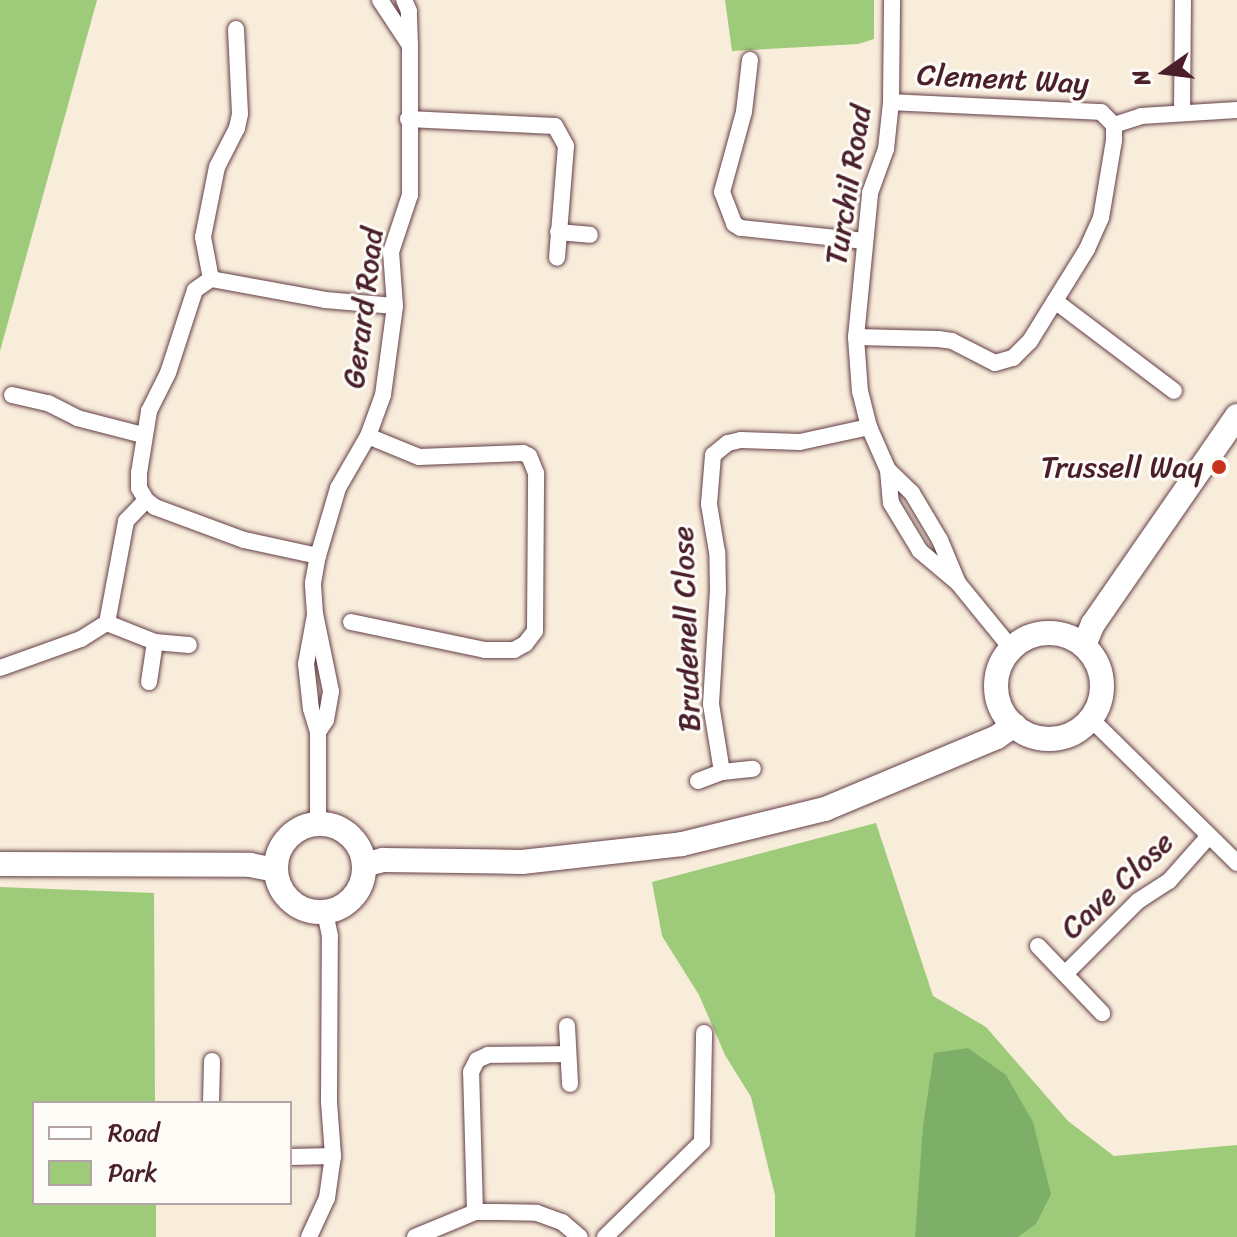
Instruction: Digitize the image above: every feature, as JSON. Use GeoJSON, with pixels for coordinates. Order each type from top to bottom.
{"type":"FeatureCollection","features":[{"type":"Feature","properties":{"kind":"street"},"geometry":{"type":"LineString","coordinates":[[380,0],[410,46]]}},
{"type":"Feature","properties":{"kind":"street","name":"Gerard Road"},"geometry":{"type":"LineString","coordinates":[[318,823],[318,732],[311,709],[306,664],[315,614],[313,583],[338,488],[368,436],[383,395],[395,306],[391,252],[410,195],[409,11],[404,0]]}},
{"type":"Feature","properties":{"kind":"street","name":"Turchil Road"},"geometry":{"type":"LineString","coordinates":[[892,0],[891,102],[886,149],[870,193],[856,337],[860,392],[869,427],[888,470],[891,503],[920,551],[958,583],[1011,648]]}},
{"type":"Feature","properties":{"kind":"street"},"geometry":{"type":"LineString","coordinates":[[1182,113],[1183,0]]}},
{"type":"Feature","properties":{"kind":"street"},"geometry":{"type":"LineString","coordinates":[[211,279],[203,237],[217,167],[237,128],[240,114],[236,29]]}},
{"type":"Feature","properties":{"kind":"street"},"geometry":{"type":"LineString","coordinates":[[750,60],[744,112],[722,192],[734,224],[741,228],[864,241]]}},
{"type":"Feature","properties":{"kind":"street","name":"Clement Way"},"geometry":{"type":"LineString","coordinates":[[856,337],[952,341],[986,360],[1003,363],[1030,341],[1087,249],[1101,218],[1114,125],[1101,112],[891,102]]}},
{"type":"Feature","properties":{"kind":"street"},"geometry":{"type":"LineString","coordinates":[[1114,125],[1141,116],[1218,114],[1237,110]]}},
{"type":"Feature","properties":{"kind":"street"},"geometry":{"type":"LineString","coordinates":[[408,119],[555,126],[566,146],[557,258]]}},
{"type":"Feature","properties":{"kind":"street"},"geometry":{"type":"LineString","coordinates":[[558,232],[590,235]]}},
{"type":"Feature","properties":{"kind":"street"},"geometry":{"type":"LineString","coordinates":[[318,556],[244,540],[155,507],[139,488],[143,435],[195,290],[211,279],[325,300],[395,306]]}},
{"type":"Feature","properties":{"kind":"street"},"geometry":{"type":"LineString","coordinates":[[1055,301],[1174,391]]}},
{"type":"Feature","properties":{"kind":"street"},"geometry":{"type":"LineString","coordinates":[[12,395],[48,403],[77,418],[143,435]]}},
{"type":"Feature","properties":{"kind":"street"},"geometry":{"type":"LineString","coordinates":[[1084,645],[1093,624],[1237,416]]}},
{"type":"Feature","properties":{"kind":"street","name":"Brudenell Close"},"geometry":{"type":"LineString","coordinates":[[722,772],[711,704],[718,591],[717,552],[709,504],[713,455],[728,443],[741,440],[800,442],[869,427]]}},
{"type":"Feature","properties":{"kind":"street"},"geometry":{"type":"LineString","coordinates":[[351,622],[485,650],[514,650],[525,644],[535,631],[536,473],[529,456],[523,453],[419,457],[368,436]]}},
{"type":"Feature","properties":{"kind":"street"},"geometry":{"type":"LineString","coordinates":[[0,668],[81,639],[107,623],[126,521],[146,500]]}},
{"type":"Feature","properties":{"kind":"street"},"geometry":{"type":"LineString","coordinates":[[107,623],[155,642],[189,645]]}},
{"type":"Feature","properties":{"kind":"street"},"geometry":{"type":"LineString","coordinates":[[1047,632],[1071,636],[1084,645],[1095,658],[1102,681],[1099,705],[1081,729],[1054,739],[1039,738],[1014,725],[1005,716],[996,694],[998,669],[1011,648],[1024,638],[1047,632]]}},
{"type":"Feature","properties":{"kind":"street"},"geometry":{"type":"LineString","coordinates":[[149,682],[155,642]]}},
{"type":"Feature","properties":{"kind":"street"},"geometry":{"type":"LineString","coordinates":[[1091,719],[1237,863]]}},
{"type":"Feature","properties":{"kind":"street"},"geometry":{"type":"LineString","coordinates":[[364,865],[383,860],[522,862],[682,844],[825,809],[997,737],[1014,725]]}},
{"type":"Feature","properties":{"kind":"street","name":"Brudenell Close"},"geometry":{"type":"LineString","coordinates":[[698,781],[722,772],[753,769]]}},
{"type":"Feature","properties":{"kind":"street"},"geometry":{"type":"LineString","coordinates":[[318,823],[344,831],[355,840],[364,865],[363,878],[350,901],[325,912],[302,908],[292,901],[284,892],[276,870],[283,843],[293,833],[318,823]]}},
{"type":"Feature","properties":{"kind":"street","name":"Cave Close"},"geometry":{"type":"LineString","coordinates":[[1065,974],[1138,901],[1169,881],[1208,837]]}},
{"type":"Feature","properties":{"kind":"street"},"geometry":{"type":"LineString","coordinates":[[0,864],[250,865],[276,870]]}},
{"type":"Feature","properties":{"kind":"street"},"geometry":{"type":"LineString","coordinates":[[313,1236],[327,1198],[333,1156],[330,936],[325,912]]}},
{"type":"Feature","properties":{"kind":"street","name":"Cave Close"},"geometry":{"type":"LineString","coordinates":[[1038,946],[1102,1013]]}},
{"type":"Feature","properties":{"kind":"street"},"geometry":{"type":"LineString","coordinates":[[567,1026],[570,1084]]}},
{"type":"Feature","properties":{"kind":"street"},"geometry":{"type":"LineString","coordinates":[[605,1237],[702,1142],[704,1033]]}},
{"type":"Feature","properties":{"kind":"street"},"geometry":{"type":"LineString","coordinates":[[475,1212],[471,1072],[477,1060],[488,1055],[568,1054]]}},
{"type":"Feature","properties":{"kind":"street"},"geometry":{"type":"LineString","coordinates":[[211,1101],[212,1061]]}},
{"type":"Feature","properties":{"kind":"street"},"geometry":{"type":"LineString","coordinates":[[292,1157],[333,1156]]}},
{"type":"Feature","properties":{"kind":"street"},"geometry":{"type":"LineString","coordinates":[[415,1237],[475,1212],[537,1213],[562,1222],[580,1237]]}},
{"type":"Feature","properties":{"kind":"green space"},"geometry":{"type":"Polygon","coordinates":[[[0,0],[97,0],[0,351],[0,0]]]}},
{"type":"Feature","properties":{"kind":"green space"},"geometry":{"type":"Polygon","coordinates":[[[725,0],[874,0],[874,39],[858,44],[732,51],[725,0]]]}},
{"type":"Feature","properties":{"kind":"green space"},"geometry":{"type":"Polygon","coordinates":[[[876,823],[933,996],[986,1027],[1068,1121],[1114,1156],[1237,1145],[1237,1237],[775,1237],[775,1195],[751,1097],[725,1055],[699,995],[662,936],[652,882],[876,823]]]}},
{"type":"Feature","properties":{"kind":"green space"},"geometry":{"type":"Polygon","coordinates":[[[0,887],[154,893],[155,1101],[32,1101],[32,1205],[156,1205],[156,1237],[0,1237],[0,887]]]}},
{"type":"Feature","properties":{"kind":"green space"},"geometry":{"type":"Polygon","coordinates":[[[968,1048],[1006,1075],[1033,1122],[1051,1194],[1036,1224],[1018,1237],[915,1237],[923,1126],[934,1053],[968,1048]]]}},
{"type":"Feature","properties":{"kind":"place","name":"Trussell Way"},"geometry":{"type":"Point","coordinates":[1219,467]}}]}
